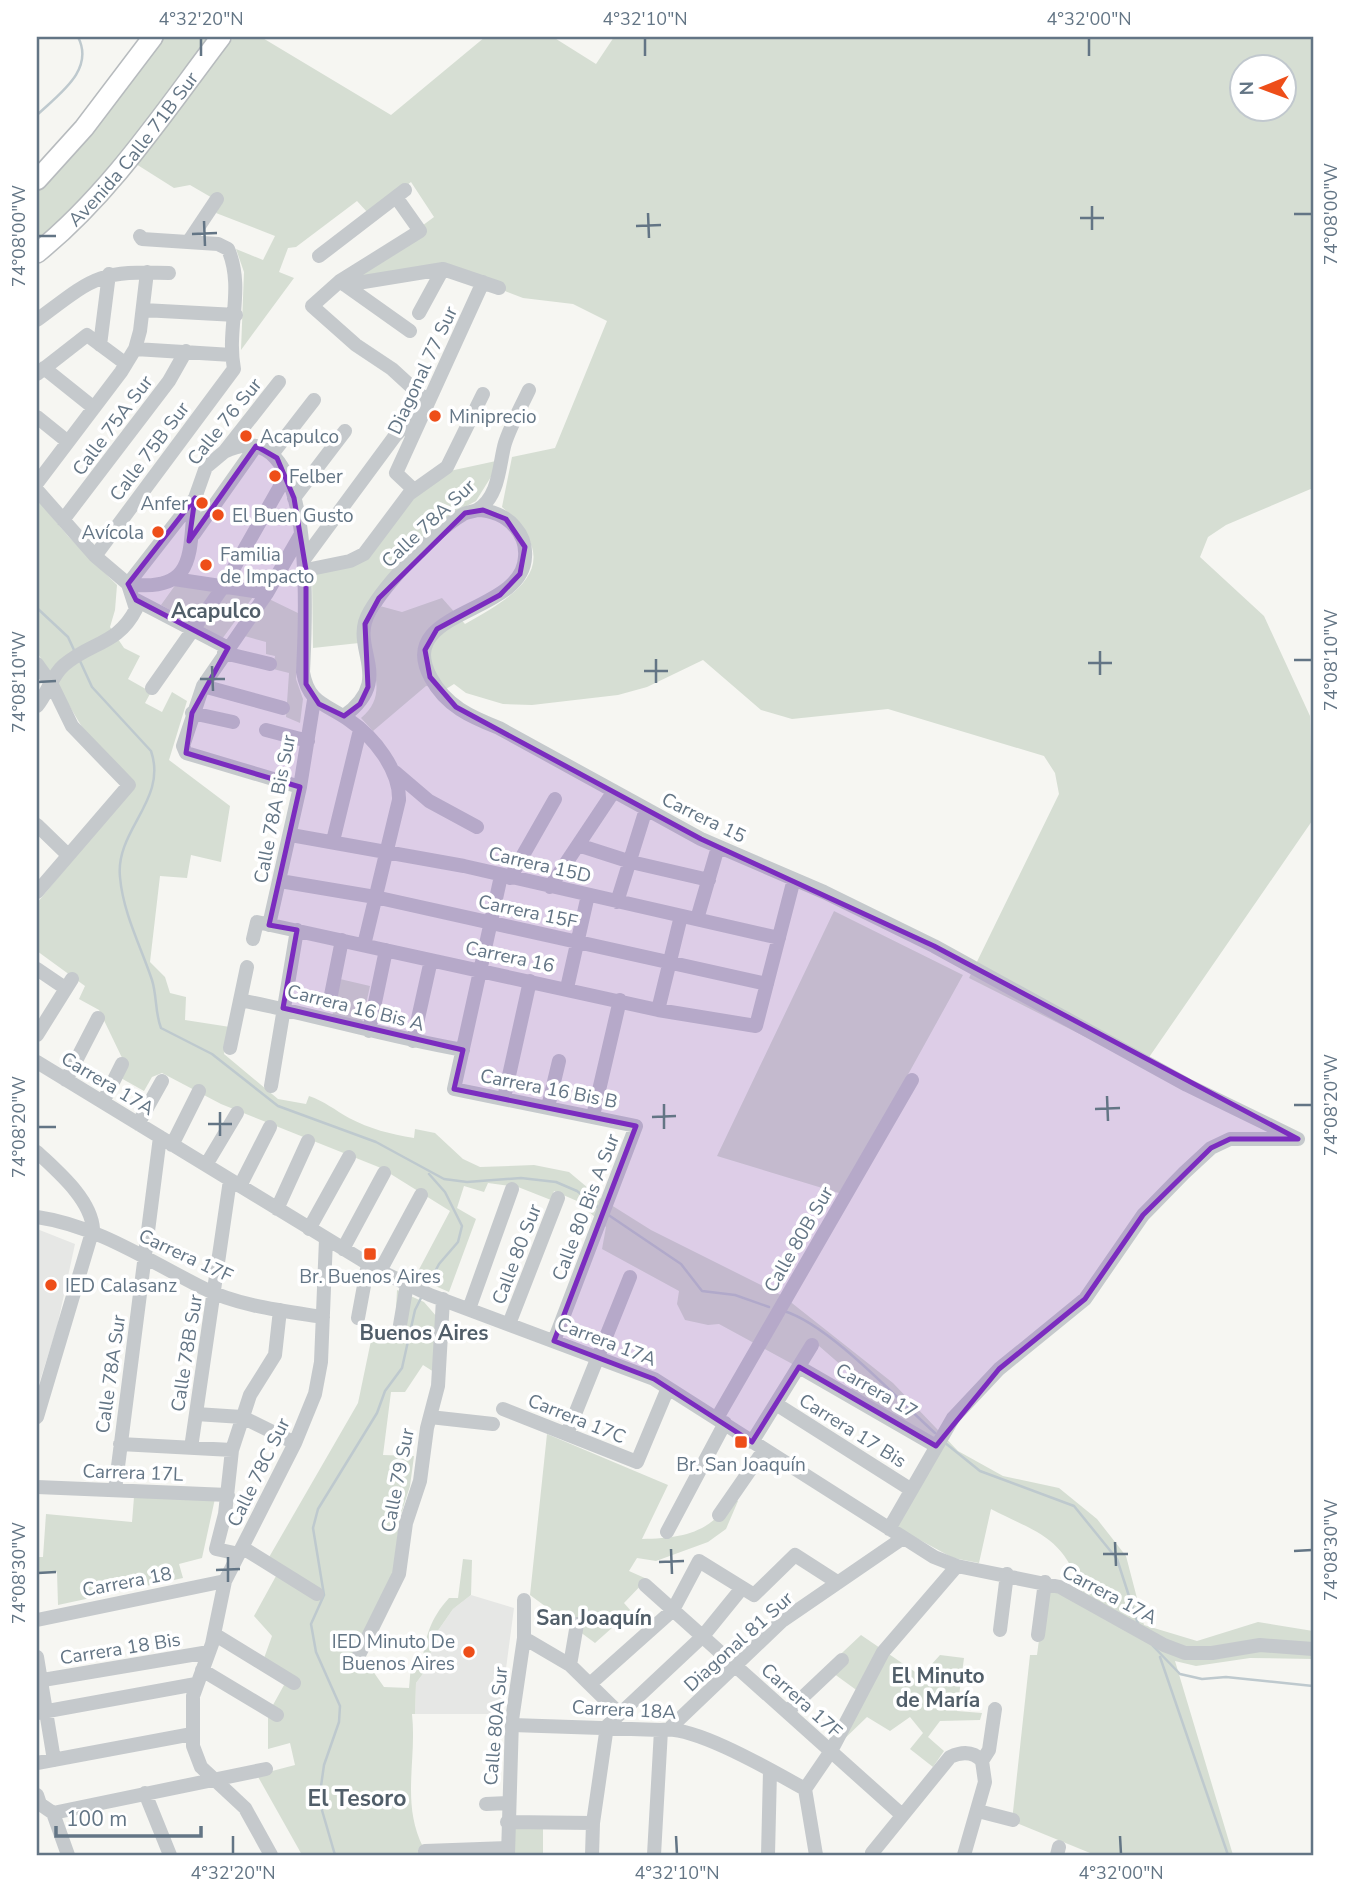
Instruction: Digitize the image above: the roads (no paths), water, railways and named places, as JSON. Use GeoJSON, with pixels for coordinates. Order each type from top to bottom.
{"type":"FeatureCollection","features":[{"type":"Feature","properties":{"kind":"highway"},"geometry":{"type":"LineString","coordinates":[[37,180],[84,128],[153,37]]}},
{"type":"Feature","properties":{"kind":"highway","name":"Avenida Calle 71B Sur"},"geometry":{"type":"LineString","coordinates":[[37,253],[79,216],[112,180],[221,37]]}},
{"type":"Feature","properties":{"kind":"street"},"geometry":{"type":"LineString","coordinates":[[306,564],[395,436],[428,402],[392,369],[356,345],[312,306],[420,231],[400,194],[319,256]]}},
{"type":"Feature","properties":{"kind":"street"},"geometry":{"type":"LineString","coordinates":[[189,241],[217,199]]}},
{"type":"Feature","properties":{"kind":"street"},"geometry":{"type":"LineString","coordinates":[[135,349],[186,351],[233,362],[236,315],[235,269],[228,249],[218,244],[142,239],[140,236]]}},
{"type":"Feature","properties":{"kind":"street"},"geometry":{"type":"LineString","coordinates":[[342,283],[443,270],[499,288]]}},
{"type":"Feature","properties":{"kind":"street"},"geometry":{"type":"LineString","coordinates":[[419,313],[443,270]]}},
{"type":"Feature","properties":{"kind":"street"},"geometry":{"type":"LineString","coordinates":[[37,483],[135,349],[147,272]]}},
{"type":"Feature","properties":{"kind":"street"},"geometry":{"type":"LineString","coordinates":[[37,320],[85,284],[109,274],[169,273]]}},
{"type":"Feature","properties":{"kind":"street"},"geometry":{"type":"LineString","coordinates":[[100,345],[109,274]]}},
{"type":"Feature","properties":{"kind":"street","name":"Diagonal 77 Sur"},"geometry":{"type":"LineString","coordinates":[[414,490],[397,473],[484,282]]}},
{"type":"Feature","properties":{"kind":"street"},"geometry":{"type":"LineString","coordinates":[[342,283],[410,331]]}},
{"type":"Feature","properties":{"kind":"street"},"geometry":{"type":"LineString","coordinates":[[143,310],[236,315]]}},
{"type":"Feature","properties":{"kind":"street"},"geometry":{"type":"LineString","coordinates":[[94,408],[41,371],[87,335],[126,364]]}},
{"type":"Feature","properties":{"kind":"street","name":"Calle 75A Sur"},"geometry":{"type":"LineString","coordinates":[[63,520],[169,381],[186,351]]}},
{"type":"Feature","properties":{"kind":"street","name":"Calle 75B Sur"},"geometry":{"type":"LineString","coordinates":[[95,556],[233,362]]}},
{"type":"Feature","properties":{"kind":"street","name":"Calle 76 Sur"},"geometry":{"type":"LineString","coordinates":[[128,584],[195,498],[206,467],[223,452],[279,382]]}},
{"type":"Feature","properties":{"kind":"street","name":"Calle 78A Sur"},"geometry":{"type":"LineString","coordinates":[[344,716],[360,704],[368,687],[365,624],[371,608],[430,542],[460,516],[477,510],[500,474],[505,442],[529,390]]}},
{"type":"Feature","properties":{"kind":"street"},"geometry":{"type":"LineString","coordinates":[[306,564],[360,558],[414,490],[442,472],[451,462],[483,394]]}},
{"type":"Feature","properties":{"kind":"street"},"geometry":{"type":"LineString","coordinates":[[273,453],[314,400]]}},
{"type":"Feature","properties":{"kind":"street"},"geometry":{"type":"LineString","coordinates":[[37,417],[68,442]]}},
{"type":"Feature","properties":{"kind":"street"},"geometry":{"type":"LineString","coordinates":[[294,498],[345,431]]}},
{"type":"Feature","properties":{"kind":"street"},"geometry":{"type":"LineString","coordinates":[[223,452],[240,446],[256,446],[273,453],[286,476],[294,498],[306,564],[303,672],[314,700],[344,716],[360,730],[394,771],[429,801],[477,827]]}},
{"type":"Feature","properties":{"kind":"street"},"geometry":{"type":"LineString","coordinates":[[194,534],[256,446]]}},
{"type":"Feature","properties":{"kind":"street"},"geometry":{"type":"LineString","coordinates":[[152,688],[223,587],[286,476]]}},
{"type":"Feature","properties":{"kind":"street"},"geometry":{"type":"LineString","coordinates":[[37,490],[95,556],[128,584],[136,600],[193,627],[226,651],[270,664]]}},
{"type":"Feature","properties":{"kind":"street"},"geometry":{"type":"LineString","coordinates":[[174,579],[189,559],[194,534],[195,498]]}},
{"type":"Feature","properties":{"kind":"street","name":"Carrera 15"},"geometry":{"type":"LineString","coordinates":[[477,510],[495,513],[516,529],[525,547],[523,568],[516,581],[500,596],[461,614],[433,633],[424,656],[433,681],[448,701],[464,713],[499,728],[718,847],[794,879],[972,967],[1187,1085],[1298,1139],[1230,1139],[1211,1148],[1143,1215],[1085,1299],[999,1369],[953,1418],[936,1446]]}},
{"type":"Feature","properties":{"kind":"street"},"geometry":{"type":"LineString","coordinates":[[300,787],[186,753],[183,746],[202,686],[267,593],[301,534]]}},
{"type":"Feature","properties":{"kind":"street"},"geometry":{"type":"LineString","coordinates":[[128,584],[148,587],[174,579],[267,593]]}},
{"type":"Feature","properties":{"kind":"street"},"geometry":{"type":"LineString","coordinates":[[37,706],[64,665],[114,638],[130,621],[136,600]]}},
{"type":"Feature","properties":{"kind":"street"},"geometry":{"type":"LineString","coordinates":[[37,664],[52,685],[72,726],[129,785],[37,891]]}},
{"type":"Feature","properties":{"kind":"street"},"geometry":{"type":"LineString","coordinates":[[202,686],[282,708]]}},
{"type":"Feature","properties":{"kind":"street","name":"Calle 78A Bis Sur"},"geometry":{"type":"LineString","coordinates":[[253,939],[263,923],[280,881],[291,835],[314,700]]}},
{"type":"Feature","properties":{"kind":"street"},"geometry":{"type":"LineString","coordinates":[[192,713],[233,722]]}},
{"type":"Feature","properties":{"kind":"street"},"geometry":{"type":"LineString","coordinates":[[266,730],[308,741]]}},
{"type":"Feature","properties":{"kind":"street"},"geometry":{"type":"LineString","coordinates":[[333,841],[360,730]]}},
{"type":"Feature","properties":{"kind":"street"},"geometry":{"type":"LineString","coordinates":[[363,945],[399,800],[394,771]]}},
{"type":"Feature","properties":{"kind":"street"},"geometry":{"type":"LineString","coordinates":[[550,887],[614,791]]}},
{"type":"Feature","properties":{"kind":"street"},"geometry":{"type":"LineString","coordinates":[[463,1050],[491,923],[506,877],[555,799]]}},
{"type":"Feature","properties":{"kind":"street"},"geometry":{"type":"LineString","coordinates":[[617,902],[646,809]]}},
{"type":"Feature","properties":{"kind":"street"},"geometry":{"type":"LineString","coordinates":[[37,825],[68,855]]}},
{"type":"Feature","properties":{"kind":"street","name":"Carrera 15D"},"geometry":{"type":"LineString","coordinates":[[291,835],[386,850],[779,938]]}},
{"type":"Feature","properties":{"kind":"street"},"geometry":{"type":"LineString","coordinates":[[578,845],[631,862],[709,880]]}},
{"type":"Feature","properties":{"kind":"street"},"geometry":{"type":"LineString","coordinates":[[697,919],[718,847]]}},
{"type":"Feature","properties":{"kind":"street"},"geometry":{"type":"LineString","coordinates":[[767,984],[794,879]]}},
{"type":"Feature","properties":{"kind":"street","name":"Carrera 15F"},"geometry":{"type":"LineString","coordinates":[[280,881],[375,897],[767,984]]}},
{"type":"Feature","properties":{"kind":"street"},"geometry":{"type":"LineString","coordinates":[[566,988],[588,895]]}},
{"type":"Feature","properties":{"kind":"street"},"geometry":{"type":"LineString","coordinates":[[659,1010],[681,916]]}},
{"type":"Feature","properties":{"kind":"street","name":"Carrera 16"},"geometry":{"type":"LineString","coordinates":[[263,923],[659,1010],[756,1026],[767,984]]}},
{"type":"Feature","properties":{"kind":"street"},"geometry":{"type":"LineString","coordinates":[[271,1086],[297,930]]}},
{"type":"Feature","properties":{"kind":"street"},"geometry":{"type":"LineString","coordinates":[[330,1000],[342,940]]}},
{"type":"Feature","properties":{"kind":"street"},"geometry":{"type":"LineString","coordinates":[[369,1031],[386,950]]}},
{"type":"Feature","properties":{"kind":"street"},"geometry":{"type":"LineString","coordinates":[[413,1041],[431,960]]}},
{"type":"Feature","properties":{"kind":"street"},"geometry":{"type":"LineString","coordinates":[[230,1048],[247,967]]}},
{"type":"Feature","properties":{"kind":"street"},"geometry":{"type":"LineString","coordinates":[[37,969],[69,983],[37,1035]]}},
{"type":"Feature","properties":{"kind":"street"},"geometry":{"type":"LineString","coordinates":[[504,1098],[530,981]]}},
{"type":"Feature","properties":{"kind":"street","name":"Carrera 16 Bis A"},"geometry":{"type":"LineString","coordinates":[[240,1000],[283,1008],[413,1041],[463,1050]]}},
{"type":"Feature","properties":{"kind":"street"},"geometry":{"type":"LineString","coordinates":[[593,1116],[620,1000]]}},
{"type":"Feature","properties":{"kind":"street"},"geometry":{"type":"LineString","coordinates":[[66,1080],[98,1018]]}},
{"type":"Feature","properties":{"kind":"street","name":"Carrera 16 Bis B"},"geometry":{"type":"LineString","coordinates":[[463,1050],[454,1089],[636,1126]]}},
{"type":"Feature","properties":{"kind":"street"},"geometry":{"type":"LineString","coordinates":[[548,1107],[559,1060]]}},
{"type":"Feature","properties":{"kind":"street","name":"Carrera 17A"},"geometry":{"type":"LineString","coordinates":[[37,1062],[374,1267],[425,1292],[598,1357],[668,1388],[934,1557],[957,1566],[1007,1574],[1060,1587],[1164,1645],[1185,1653],[1203,1654],[1260,1645],[1313,1648]]}},
{"type":"Feature","properties":{"kind":"street"},"geometry":{"type":"LineString","coordinates":[[103,1102],[122,1064]]}},
{"type":"Feature","properties":{"kind":"street","name":"Calle 80B Sur"},"geometry":{"type":"LineString","coordinates":[[667,1532],[721,1421],[912,1080]]}},
{"type":"Feature","properties":{"kind":"street"},"geometry":{"type":"LineString","coordinates":[[138,1124],[162,1081]]}},
{"type":"Feature","properties":{"kind":"street","name":"Calle 78A Sur"},"geometry":{"type":"LineString","coordinates":[[115,1490],[146,1256],[166,1141],[199,1091]]}},
{"type":"Feature","properties":{"kind":"street"},"geometry":{"type":"LineString","coordinates":[[206,1165],[237,1113]]}},
{"type":"Feature","properties":{"kind":"street","name":"Calle 80 Bis A Sur"},"geometry":{"type":"LineString","coordinates":[[554,1341],[636,1126]]}},
{"type":"Feature","properties":{"kind":"street","name":"Calle 78B Sur"},"geometry":{"type":"LineString","coordinates":[[191,1448],[214,1293],[235,1183],[270,1127]]}},
{"type":"Feature","properties":{"kind":"street"},"geometry":{"type":"LineString","coordinates":[[277,1209],[309,1142]]}},
{"type":"Feature","properties":{"kind":"street"},"geometry":{"type":"LineString","coordinates":[[37,1152],[79,1197],[90,1216],[92,1233],[37,1417]]}},
{"type":"Feature","properties":{"kind":"street"},"geometry":{"type":"LineString","coordinates":[[309,1228],[349,1157]]}},
{"type":"Feature","properties":{"kind":"street"},"geometry":{"type":"LineString","coordinates":[[343,1249],[384,1172]]}},
{"type":"Feature","properties":{"kind":"street"},"geometry":{"type":"LineString","coordinates":[[469,1309],[512,1189]]}},
{"type":"Feature","properties":{"kind":"street"},"geometry":{"type":"LineString","coordinates":[[358,1318],[374,1267],[421,1195]]}},
{"type":"Feature","properties":{"kind":"street","name":"Calle 80 Sur"},"geometry":{"type":"LineString","coordinates":[[509,1324],[558,1198]]}},
{"type":"Feature","properties":{"kind":"street","name":"Carrera 17F"},"geometry":{"type":"LineString","coordinates":[[37,1217],[92,1233],[146,1256],[214,1293],[280,1310],[323,1317]]}},
{"type":"Feature","properties":{"kind":"street","name":"Calle 78C Sur"},"geometry":{"type":"LineString","coordinates":[[271,1855],[246,1808],[211,1778],[198,1761],[192,1734],[199,1677],[214,1634],[225,1581],[296,1443],[317,1385],[326,1239]]}},
{"type":"Feature","properties":{"kind":"street"},"geometry":{"type":"LineString","coordinates":[[567,1434],[630,1278]]}},
{"type":"Feature","properties":{"kind":"street"},"geometry":{"type":"LineString","coordinates":[[399,1332],[425,1292]]}},
{"type":"Feature","properties":{"kind":"street","name":"Calle 79 Sur"},"geometry":{"type":"LineString","coordinates":[[357,1659],[399,1574],[406,1523],[420,1480],[438,1386],[425,1292]]}},
{"type":"Feature","properties":{"kind":"street"},"geometry":{"type":"LineString","coordinates":[[280,1310],[275,1354],[250,1395],[232,1450],[228,1494],[216,1549],[241,1551],[317,1594]]}},
{"type":"Feature","properties":{"kind":"street"},"geometry":{"type":"LineString","coordinates":[[719,1516],[758,1446],[776,1404],[812,1345]]}},
{"type":"Feature","properties":{"kind":"street","name":"Carrera 17"},"geometry":{"type":"LineString","coordinates":[[799,1367],[936,1446]]}},
{"type":"Feature","properties":{"kind":"street","name":"Carrera 17C"},"geometry":{"type":"LineString","coordinates":[[503,1409],[637,1462],[668,1388]]}},
{"type":"Feature","properties":{"kind":"street","name":"Carrera 17 Bis"},"geometry":{"type":"LineString","coordinates":[[776,1404],[910,1489]]}},
{"type":"Feature","properties":{"kind":"street"},"geometry":{"type":"LineString","coordinates":[[196,1414],[242,1417],[296,1443]]}},
{"type":"Feature","properties":{"kind":"street"},"geometry":{"type":"LineString","coordinates":[[430,1417],[492,1423]]}},
{"type":"Feature","properties":{"kind":"street"},"geometry":{"type":"LineString","coordinates":[[120,1444],[232,1450]]}},
{"type":"Feature","properties":{"kind":"street"},"geometry":{"type":"LineString","coordinates":[[889,1529],[936,1446]]}},
{"type":"Feature","properties":{"kind":"street","name":"Carrera 17L"},"geometry":{"type":"LineString","coordinates":[[37,1487],[228,1494]]}},
{"type":"Feature","properties":{"kind":"street","name":"Diagonal 81 Sur"},"geometry":{"type":"LineString","coordinates":[[666,1728],[782,1621],[903,1538]]}},
{"type":"Feature","properties":{"kind":"street"},"geometry":{"type":"LineString","coordinates":[[592,1855],[593,1823],[607,1726],[748,1591],[795,1555],[837,1582]]}},
{"type":"Feature","properties":{"kind":"street"},"geometry":{"type":"LineString","coordinates":[[590,1684],[673,1610],[699,1561],[748,1591]]}},
{"type":"Feature","properties":{"kind":"street"},"geometry":{"type":"LineString","coordinates":[[816,1855],[805,1789],[831,1751],[883,1652],[957,1566]]}},
{"type":"Feature","properties":{"kind":"street"},"geometry":{"type":"LineString","coordinates":[[1000,1630],[1007,1574]]}},
{"type":"Feature","properties":{"kind":"street","name":"Carrera 18"},"geometry":{"type":"LineString","coordinates":[[37,1620],[225,1581]]}},
{"type":"Feature","properties":{"kind":"street"},"geometry":{"type":"LineString","coordinates":[[1038,1635],[1045,1582]]}},
{"type":"Feature","properties":{"kind":"street","name":"Carrera 17F"},"geometry":{"type":"LineString","coordinates":[[645,1585],[902,1815]]}},
{"type":"Feature","properties":{"kind":"street","name":"Calle 80A Sur"},"geometry":{"type":"LineString","coordinates":[[508,1852],[512,1725],[524,1638],[524,1600]]}},
{"type":"Feature","properties":{"kind":"street"},"geometry":{"type":"LineString","coordinates":[[570,1665],[577,1624]]}},
{"type":"Feature","properties":{"kind":"street"},"geometry":{"type":"LineString","coordinates":[[214,1634],[294,1683]]}},
{"type":"Feature","properties":{"kind":"street"},"geometry":{"type":"LineString","coordinates":[[524,1638],[570,1665],[620,1713]]}},
{"type":"Feature","properties":{"kind":"street","name":"Carrera 18 Bis"},"geometry":{"type":"LineString","coordinates":[[39,1681],[209,1652]]}},
{"type":"Feature","properties":{"kind":"street"},"geometry":{"type":"LineString","coordinates":[[37,1657],[41,1712],[54,1760]]}},
{"type":"Feature","properties":{"kind":"street"},"geometry":{"type":"LineString","coordinates":[[787,1712],[842,1660]]}},
{"type":"Feature","properties":{"kind":"street"},"geometry":{"type":"LineString","coordinates":[[41,1712],[199,1677],[277,1716]]}},
{"type":"Feature","properties":{"kind":"street"},"geometry":{"type":"LineString","coordinates":[[964,1855],[985,1782],[982,1760],[989,1750],[995,1709]]}},
{"type":"Feature","properties":{"kind":"street","name":"Carrera 18A"},"geometry":{"type":"LineString","coordinates":[[512,1725],[666,1728],[770,1770],[805,1789]]}},
{"type":"Feature","properties":{"kind":"street"},"geometry":{"type":"LineString","coordinates":[[654,1855],[666,1728]]}},
{"type":"Feature","properties":{"kind":"street"},"geometry":{"type":"LineString","coordinates":[[37,1763],[192,1734]]}},
{"type":"Feature","properties":{"kind":"street"},"geometry":{"type":"LineString","coordinates":[[872,1853],[953,1755],[973,1754],[982,1760]]}},
{"type":"Feature","properties":{"kind":"street"},"geometry":{"type":"LineString","coordinates":[[53,1813],[211,1778],[265,1769]]}},
{"type":"Feature","properties":{"kind":"street"},"geometry":{"type":"LineString","coordinates":[[768,1855],[770,1770]]}},
{"type":"Feature","properties":{"kind":"street"},"geometry":{"type":"LineString","coordinates":[[145,1793],[170,1855]]}},
{"type":"Feature","properties":{"kind":"street"},"geometry":{"type":"LineString","coordinates":[[37,1794],[40,1804],[53,1813],[68,1855]]}},
{"type":"Feature","properties":{"kind":"street"},"geometry":{"type":"LineString","coordinates":[[486,1804],[508,1803]]}},
{"type":"Feature","properties":{"kind":"street"},"geometry":{"type":"LineString","coordinates":[[978,1811],[1013,1821]]}},
{"type":"Feature","properties":{"kind":"street"},"geometry":{"type":"LineString","coordinates":[[507,1822],[593,1823]]}},
{"type":"Feature","properties":{"kind":"street"},"geometry":{"type":"LineString","coordinates":[[426,1853],[508,1852]]}},
{"type":"Feature","properties":{"kind":"waterway"},"geometry":{"type":"LineString","coordinates":[[37,115],[64,90],[78,71],[82,60],[78,37]]}},
{"type":"Feature","properties":{"kind":"waterway"},"geometry":{"type":"LineString","coordinates":[[37,608],[68,637],[74,650]]}},
{"type":"Feature","properties":{"kind":"waterway"},"geometry":{"type":"LineString","coordinates":[[80,661],[92,687],[151,751],[153,785],[125,844],[120,877],[129,917],[152,980],[161,1028],[212,1054],[278,1106],[376,1142],[444,1179],[467,1182],[521,1178],[556,1182],[577,1191],[599,1208]]}},
{"type":"Feature","properties":{"kind":"waterway"},"geometry":{"type":"LineString","coordinates":[[427,1287],[439,1264],[458,1242],[462,1226],[445,1192],[429,1174]]}},
{"type":"Feature","properties":{"kind":"waterway"},"geometry":{"type":"LineString","coordinates":[[607,1214],[681,1264],[702,1291],[735,1295],[769,1307]]}},
{"type":"Feature","properties":{"kind":"waterway"},"geometry":{"type":"LineString","coordinates":[[335,1855],[319,1800],[324,1765],[339,1722],[340,1706],[316,1652],[311,1624],[324,1595],[313,1528],[318,1509],[377,1413],[385,1391],[402,1368],[415,1310],[422,1296]]}},
{"type":"Feature","properties":{"kind":"waterway"},"geometry":{"type":"LineString","coordinates":[[784,1311],[822,1331],[842,1347],[935,1433]]}},
{"type":"Feature","properties":{"kind":"waterway"},"geometry":{"type":"LineString","coordinates":[[944,1442],[980,1471],[1074,1506],[1117,1559],[1138,1624]]}},
{"type":"Feature","properties":{"kind":"waterway"},"geometry":{"type":"LineString","coordinates":[[1153,1646],[1180,1674],[1202,1679],[1226,1677],[1313,1686]]}},
{"type":"Feature","properties":{"kind":"waterway"},"geometry":{"type":"LineString","coordinates":[[1160,1657],[1228,1855]]}},
{"type":"Feature","properties":{"kind":"place","name":"Miniprecio"},"geometry":{"type":"Point","coordinates":[435,416]}},
{"type":"Feature","properties":{"kind":"place","name":"Acapulco"},"geometry":{"type":"Point","coordinates":[246,436]}},
{"type":"Feature","properties":{"kind":"place","name":"Felber"},"geometry":{"type":"Point","coordinates":[275,476]}},
{"type":"Feature","properties":{"kind":"place","name":"Anfer"},"geometry":{"type":"Point","coordinates":[202,503]}},
{"type":"Feature","properties":{"kind":"place","name":"El Buen Gusto"},"geometry":{"type":"Point","coordinates":[218,515]}},
{"type":"Feature","properties":{"kind":"place","name":"Avícola"},"geometry":{"type":"Point","coordinates":[158,532]}},
{"type":"Feature","properties":{"kind":"place","name":"Familia de Impacto"},"geometry":{"type":"Point","coordinates":[206,565]}},
{"type":"Feature","properties":{"kind":"place","name":"Br. Buenos Aires"},"geometry":{"type":"Point","coordinates":[370,1254]}},
{"type":"Feature","properties":{"kind":"place","name":"IED Calasanz"},"geometry":{"type":"Point","coordinates":[51,1285]}},
{"type":"Feature","properties":{"kind":"place","name":"Br. San Joaquín"},"geometry":{"type":"Point","coordinates":[741,1442]}},
{"type":"Feature","properties":{"kind":"place","name":"IED Minuto De Buenos Aires"},"geometry":{"type":"Point","coordinates":[469,1652]}},
{"type":"Feature","properties":{"kind":"district","name":"Acapulco"},"geometry":{"type":"Point","coordinates":[216,611]}},
{"type":"Feature","properties":{"kind":"district","name":"Buenos Aires"},"geometry":{"type":"Point","coordinates":[424,1333]}},
{"type":"Feature","properties":{"kind":"district","name":"San Joaquín"},"geometry":{"type":"Point","coordinates":[594,1618]}},
{"type":"Feature","properties":{"kind":"district","name":"El Minuto de María"},"geometry":{"type":"Point","coordinates":[938,1688]}},
{"type":"Feature","properties":{"kind":"district","name":"El Tesoro"},"geometry":{"type":"Point","coordinates":[357,1798]}}]}
